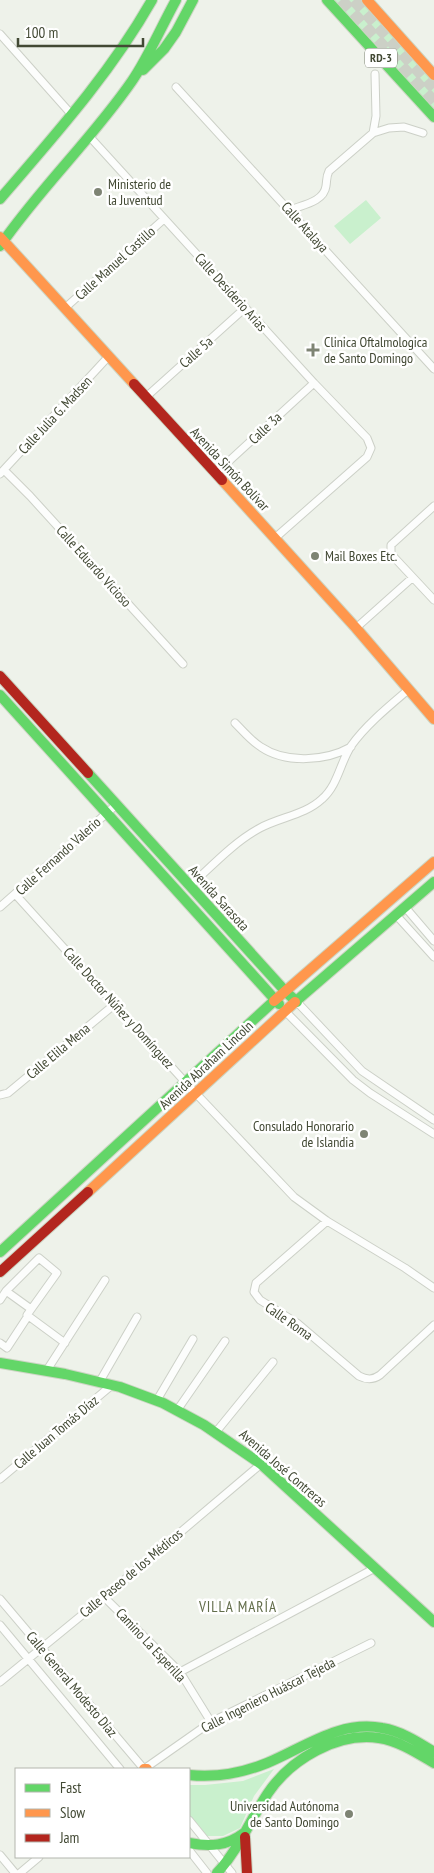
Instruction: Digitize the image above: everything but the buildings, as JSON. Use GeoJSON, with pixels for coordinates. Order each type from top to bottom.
{"type":"FeatureCollection","features":[{"type":"Feature","properties":{"kind":"main road"},"geometry":{"type":"LineString","coordinates":[[0,199],[116,61],[152,0]]}},
{"type":"Feature","properties":{"kind":"main road"},"geometry":{"type":"LineString","coordinates":[[133,80],[176,0]]}},
{"type":"Feature","properties":{"kind":"main road"},"geometry":{"type":"LineString","coordinates":[[1,239],[89,136],[133,80],[164,48],[176,32],[193,0]]}},
{"type":"Feature","properties":{"kind":"main road","name":"RD-3"},"geometry":{"type":"LineString","coordinates":[[327,0],[434,117]]}},
{"type":"Feature","properties":{"kind":"main road","name":"RD-3"},"geometry":{"type":"LineString","coordinates":[[367,0],[434,75]]}},
{"type":"Feature","properties":{"kind":"main road","name":"Avenida Simón Bolívar"},"geometry":{"type":"LineString","coordinates":[[1,239],[275,538],[434,719]]}},
{"type":"Feature","properties":{"kind":"main road","name":"Avenida Sarasota"},"geometry":{"type":"LineString","coordinates":[[0,676],[297,1002]]}},
{"type":"Feature","properties":{"kind":"main road","name":"Avenida Sarasota"},"geometry":{"type":"LineString","coordinates":[[0,694],[286,1011]]}},
{"type":"Feature","properties":{"kind":"main road"},"geometry":{"type":"LineString","coordinates":[[58,758],[67,750]]}},
{"type":"Feature","properties":{"kind":"main road","name":"Avenida Abraham Lincoln"},"geometry":{"type":"LineString","coordinates":[[0,1252],[275,1000],[434,862]]}},
{"type":"Feature","properties":{"kind":"main road","name":"Avenida Abraham Lincoln"},"geometry":{"type":"LineString","coordinates":[[0,1272],[286,1011],[434,882]]}},
{"type":"Feature","properties":{"kind":"main road"},"geometry":{"type":"LineString","coordinates":[[394,897],[405,907]]}},
{"type":"Feature","properties":{"kind":"main road"},"geometry":{"type":"LineString","coordinates":[[386,905],[396,915]]}},
{"type":"Feature","properties":{"kind":"main road","name":"Avenida José Contreras"},"geometry":{"type":"LineString","coordinates":[[0,1363],[100,1381],[157,1400],[178,1409],[230,1440],[261,1464],[434,1622]]}},
{"type":"Feature","properties":{"kind":"main road"},"geometry":{"type":"LineString","coordinates":[[0,1369],[17,1367]]}},
{"type":"Feature","properties":{"kind":"main road"},"geometry":{"type":"LineString","coordinates":[[190,1775],[219,1776],[243,1772],[326,1734],[357,1727],[391,1730],[412,1739],[434,1752]]}},
{"type":"Feature","properties":{"kind":"main road"},"geometry":{"type":"LineString","coordinates":[[217,1873],[228,1869],[269,1791],[280,1779],[302,1760],[339,1741],[365,1737],[378,1738],[413,1750],[434,1763]]}},
{"type":"Feature","properties":{"kind":"main road"},"geometry":{"type":"LineString","coordinates":[[190,1843],[211,1846],[226,1844],[236,1840],[247,1831]]}},
{"type":"Feature","properties":{"kind":"main road"},"geometry":{"type":"LineString","coordinates":[[246,1873],[247,1831]]}},
{"type":"Feature","properties":{"kind":"street"},"geometry":{"type":"LineString","coordinates":[[0,34],[72,115]]}},
{"type":"Feature","properties":{"kind":"street"},"geometry":{"type":"LineString","coordinates":[[374,133],[376,116],[375,74]]}},
{"type":"Feature","properties":{"kind":"street","name":"Calle Atalaya"},"geometry":{"type":"LineString","coordinates":[[176,86],[434,368]]}},
{"type":"Feature","properties":{"kind":"street"},"geometry":{"type":"LineString","coordinates":[[290,210],[321,197],[326,188],[326,177],[329,171],[374,133],[389,128],[404,127],[423,132]]}},
{"type":"Feature","properties":{"kind":"street","name":"Calle Desiderio Arias"},"geometry":{"type":"LineString","coordinates":[[89,136],[314,383],[368,438],[371,448],[367,457],[275,538]]}},
{"type":"Feature","properties":{"kind":"street","name":"Calle Manuel Castillo"},"geometry":{"type":"LineString","coordinates":[[65,308],[164,219]]}},
{"type":"Feature","properties":{"kind":"street","name":"Calle 5a"},"geometry":{"type":"LineString","coordinates":[[146,397],[245,308]]}},
{"type":"Feature","properties":{"kind":"street","name":"Calle Julia G. Madsen"},"geometry":{"type":"LineString","coordinates":[[2,472],[109,356]]}},
{"type":"Feature","properties":{"kind":"street","name":"Calle 3a"},"geometry":{"type":"LineString","coordinates":[[216,473],[314,383]]}},
{"type":"Feature","properties":{"kind":"street","name":"Calle Eduardo Vicioso"},"geometry":{"type":"LineString","coordinates":[[2,472],[30,496],[183,664]]}},
{"type":"Feature","properties":{"kind":"street"},"geometry":{"type":"LineString","coordinates":[[434,506],[391,545],[391,554],[434,600]]}},
{"type":"Feature","properties":{"kind":"street"},"geometry":{"type":"LineString","coordinates":[[356,628],[412,578]]}},
{"type":"Feature","properties":{"kind":"street"},"geometry":{"type":"LineString","coordinates":[[190,886],[253,832],[268,824],[308,809],[323,799],[335,783],[344,758],[351,746],[363,732],[408,690]]}},
{"type":"Feature","properties":{"kind":"street"},"geometry":{"type":"LineString","coordinates":[[235,723],[261,747],[289,758],[339,753],[351,746]]}},
{"type":"Feature","properties":{"kind":"street","name":"Calle Fernando Valerio"},"geometry":{"type":"LineString","coordinates":[[0,907],[116,805]]}},
{"type":"Feature","properties":{"kind":"street","name":"Calle Doctor Núñez y Domínguez"},"geometry":{"type":"LineString","coordinates":[[15,894],[186,1083],[294,1197],[327,1221],[405,1268],[434,1288]]}},
{"type":"Feature","properties":{"kind":"street"},"geometry":{"type":"LineString","coordinates":[[405,907],[434,940]]}},
{"type":"Feature","properties":{"kind":"street"},"geometry":{"type":"LineString","coordinates":[[396,915],[434,958]]}},
{"type":"Feature","properties":{"kind":"street","name":"Avenida Sarasota"},"geometry":{"type":"LineString","coordinates":[[297,1002],[362,1071],[434,1120]]}},
{"type":"Feature","properties":{"kind":"street","name":"Calle Elila Mena"},"geometry":{"type":"LineString","coordinates":[[0,1096],[8,1093],[115,1004]]}},
{"type":"Feature","properties":{"kind":"street","name":"Avenida Sarasota"},"geometry":{"type":"LineString","coordinates":[[286,1011],[353,1080],[434,1134]]}},
{"type":"Feature","properties":{"kind":"street"},"geometry":{"type":"LineString","coordinates":[[403,1114],[409,1104]]}},
{"type":"Feature","properties":{"kind":"street","name":"Calle Roma"},"geometry":{"type":"LineString","coordinates":[[327,1221],[256,1283],[254,1292],[260,1300],[297,1323],[359,1376],[370,1379],[380,1375],[434,1325]]}},
{"type":"Feature","properties":{"kind":"street"},"geometry":{"type":"LineString","coordinates":[[0,1300],[6,1291],[39,1258],[58,1273],[7,1348],[0,1343]]}},
{"type":"Feature","properties":{"kind":"street"},"geometry":{"type":"LineString","coordinates":[[47,1370],[105,1280]]}},
{"type":"Feature","properties":{"kind":"street"},"geometry":{"type":"LineString","coordinates":[[6,1291],[64,1343]]}},
{"type":"Feature","properties":{"kind":"street"},"geometry":{"type":"LineString","coordinates":[[100,1381],[137,1317]]}},
{"type":"Feature","properties":{"kind":"street"},"geometry":{"type":"LineString","coordinates":[[157,1400],[193,1339]]}},
{"type":"Feature","properties":{"kind":"street"},"geometry":{"type":"LineString","coordinates":[[178,1409],[225,1341]]}},
{"type":"Feature","properties":{"kind":"street"},"geometry":{"type":"LineString","coordinates":[[216,1432],[273,1362]]}},
{"type":"Feature","properties":{"kind":"street","name":"Calle Juan Tomás Díaz"},"geometry":{"type":"LineString","coordinates":[[0,1479],[112,1385]]}},
{"type":"Feature","properties":{"kind":"street","name":"Calle Paseo de los Médicos"},"geometry":{"type":"LineString","coordinates":[[0,1682],[261,1464]]}},
{"type":"Feature","properties":{"kind":"street"},"geometry":{"type":"LineString","coordinates":[[180,1672],[374,1568]]}},
{"type":"Feature","properties":{"kind":"street","name":"Camino La Esperilla"},"geometry":{"type":"LineString","coordinates":[[104,1597],[180,1672],[211,1722]]}},
{"type":"Feature","properties":{"kind":"street","name":"Calle General Modesto Díaz"},"geometry":{"type":"LineString","coordinates":[[0,1599],[144,1768]]}},
{"type":"Feature","properties":{"kind":"street","name":"Calle General Modesto Díaz"},"geometry":{"type":"LineString","coordinates":[[0,1625],[119,1768]]}},
{"type":"Feature","properties":{"kind":"street","name":"Calle Ingeniero Huáscar Tejeda"},"geometry":{"type":"LineString","coordinates":[[146,1768],[211,1722],[371,1644]]}},
{"type":"Feature","properties":{"kind":"street"},"geometry":{"type":"LineString","coordinates":[[190,1821],[228,1869]]}},
{"type":"Feature","properties":{"kind":"street"},"geometry":{"type":"LineString","coordinates":[[190,1851],[206,1873]]}},
{"type":"Feature","properties":{"kind":"street"},"geometry":{"type":"LineString","coordinates":[[0,1855],[15,1873]]}},
{"type":"Feature","properties":{"kind":"street"},"geometry":{"type":"LineString","coordinates":[[20,1873],[38,1858]]}},
{"type":"Feature","properties":{"kind":"green space"},"geometry":{"type":"Polygon","coordinates":[[[330,0],[363,0],[434,78],[434,113],[330,0]]]}},
{"type":"Feature","properties":{"kind":"green space"},"geometry":{"type":"Polygon","coordinates":[[[366,200],[381,218],[350,244],[334,226],[366,200]]]}},
{"type":"Feature","properties":{"kind":"green space"},"geometry":{"type":"Polygon","coordinates":[[[274,1769],[254,1796],[240,1828],[223,1836],[207,1836],[190,1816],[190,1785],[243,1781],[274,1769]]]}},
{"type":"Feature","properties":{"kind":"tunnel"},"geometry":{"type":"LineString","coordinates":[[341,0],[434,102]]}},
{"type":"Feature","properties":{"kind":"tunnel"},"geometry":{"type":"LineString","coordinates":[[354,0],[434,88]]}},
{"type":"Feature","properties":{"kind":"traffic: fast"},"geometry":{"type":"LineString","coordinates":[[0,199],[100,79],[152,0]]}},
{"type":"Feature","properties":{"kind":"traffic: fast"},"geometry":{"type":"LineString","coordinates":[[0,246],[132,81],[176,0]]}},
{"type":"Feature","properties":{"kind":"traffic: fast"},"geometry":{"type":"LineString","coordinates":[[143,70],[164,49],[176,32],[193,0]]}},
{"type":"Feature","properties":{"kind":"traffic: fast"},"geometry":{"type":"LineString","coordinates":[[327,0],[434,117]]}},
{"type":"Feature","properties":{"kind":"traffic: fast"},"geometry":{"type":"LineString","coordinates":[[0,695],[279,1004]]}},
{"type":"Feature","properties":{"kind":"traffic: fast"},"geometry":{"type":"LineString","coordinates":[[88,773],[297,1002]]}},
{"type":"Feature","properties":{"kind":"traffic: fast"},"geometry":{"type":"LineString","coordinates":[[295,1002],[434,882]]}},
{"type":"Feature","properties":{"kind":"traffic: fast"},"geometry":{"type":"LineString","coordinates":[[0,1252],[274,1001]]}},
{"type":"Feature","properties":{"kind":"traffic: fast"},"geometry":{"type":"LineString","coordinates":[[0,1363],[65,1374],[120,1387],[163,1403],[204,1425],[261,1464],[434,1622]]}},
{"type":"Feature","properties":{"kind":"traffic: fast"},"geometry":{"type":"LineString","coordinates":[[190,1775],[219,1775],[248,1770],[323,1736],[352,1728],[389,1729],[409,1737],[434,1752]]}},
{"type":"Feature","properties":{"kind":"traffic: fast"},"geometry":{"type":"LineString","coordinates":[[217,1873],[232,1854],[268,1793],[289,1769],[316,1750],[347,1739],[379,1738],[401,1745],[434,1763]]}},
{"type":"Feature","properties":{"kind":"traffic: fast"},"geometry":{"type":"LineString","coordinates":[[190,1843],[204,1845],[225,1843],[244,1833]]}},
{"type":"Feature","properties":{"kind":"traffic: slow"},"geometry":{"type":"LineString","coordinates":[[367,0],[434,75]]}},
{"type":"Feature","properties":{"kind":"traffic: slow"},"geometry":{"type":"LineString","coordinates":[[0,237],[134,384]]}},
{"type":"Feature","properties":{"kind":"traffic: slow"},"geometry":{"type":"LineString","coordinates":[[222,480],[356,628],[434,719]]}},
{"type":"Feature","properties":{"kind":"traffic: slow"},"geometry":{"type":"LineString","coordinates":[[274,1001],[434,862]]}},
{"type":"Feature","properties":{"kind":"traffic: slow"},"geometry":{"type":"LineString","coordinates":[[88,1192],[295,1002]]}},
{"type":"Feature","properties":{"kind":"traffic: jam"},"geometry":{"type":"LineString","coordinates":[[134,384],[222,480]]}},
{"type":"Feature","properties":{"kind":"traffic: jam"},"geometry":{"type":"LineString","coordinates":[[0,676],[88,773]]}},
{"type":"Feature","properties":{"kind":"traffic: jam"},"geometry":{"type":"LineString","coordinates":[[0,1272],[88,1192]]}},
{"type":"Feature","properties":{"kind":"traffic: jam"},"geometry":{"type":"LineString","coordinates":[[245,1837],[247,1873]]}},
{"type":"Feature","properties":{"kind":"place","name":"Ministerio de la Juventud"},"geometry":{"type":"Point","coordinates":[98,192]}},
{"type":"Feature","properties":{"kind":"place","name":"Clinica Oftalmologica de Santo Domingo"},"geometry":{"type":"Point","coordinates":[313,350]}},
{"type":"Feature","properties":{"kind":"place","name":"Mail Boxes Etc."},"geometry":{"type":"Point","coordinates":[315,556]}},
{"type":"Feature","properties":{"kind":"place","name":"Consulado Honorario de Islandia"},"geometry":{"type":"Point","coordinates":[364,1134]}},
{"type":"Feature","properties":{"kind":"place","name":"Universidad Autónoma de Santo Domingo"},"geometry":{"type":"Point","coordinates":[349,1814]}},
{"type":"Feature","properties":{"kind":"district","name":"VILLA MARÍA"},"geometry":{"type":"Point","coordinates":[238,1607]}}]}
